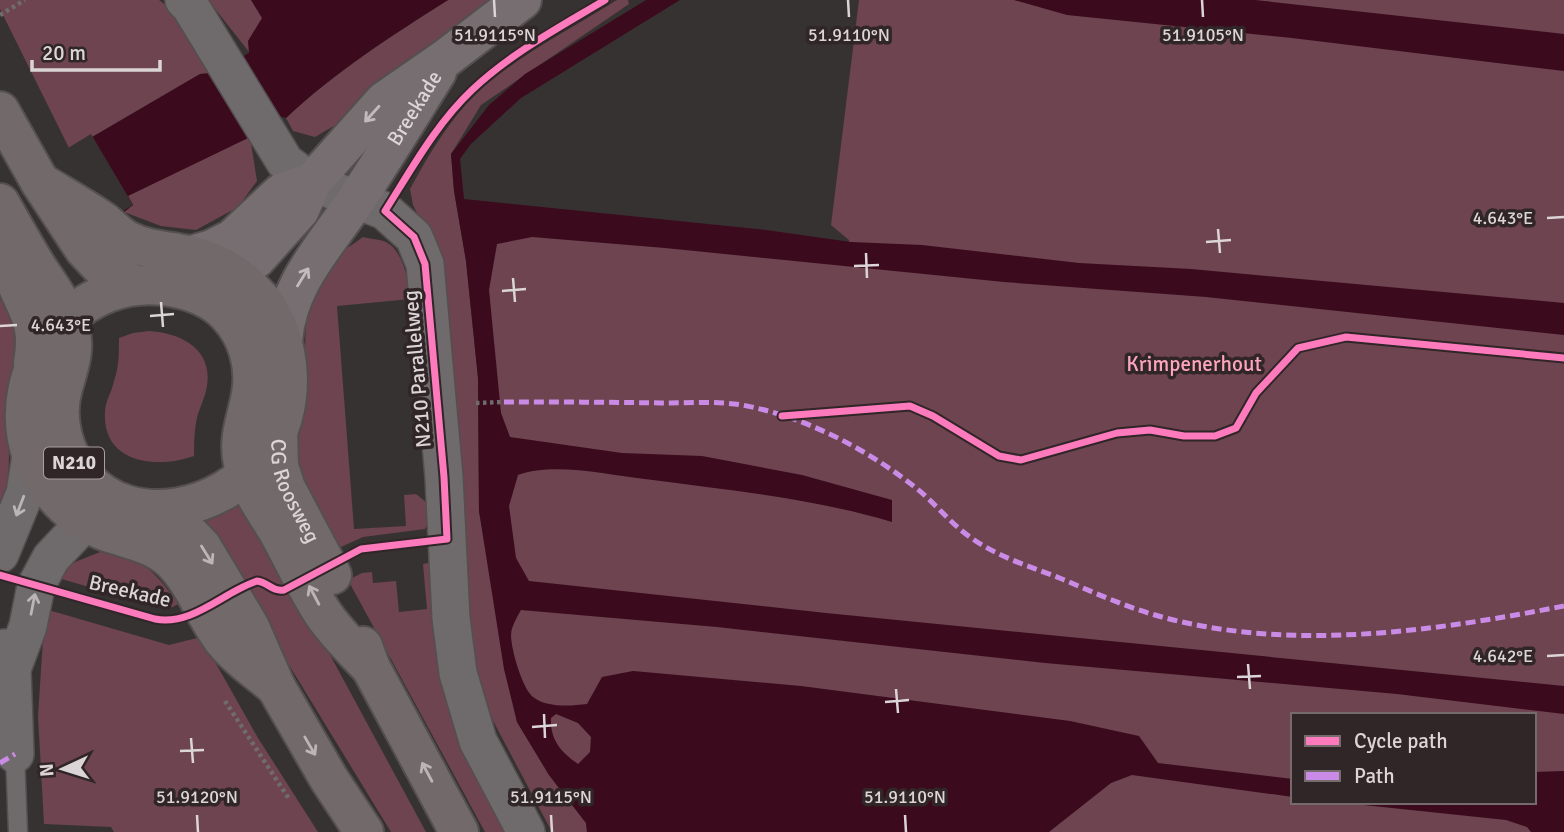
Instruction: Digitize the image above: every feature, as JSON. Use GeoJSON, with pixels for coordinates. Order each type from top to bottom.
{"type":"FeatureCollection","features":[{"type":"Feature","properties":{"kind":"main road","name":"Breekade"},"geometry":{"type":"LineString","coordinates":[[234,275],[256,259],[300,210],[312,182],[384,101],[522,0]]}},
{"type":"Feature","properties":{"kind":"main road","name":"Breekade"},"geometry":{"type":"LineString","coordinates":[[283,341],[287,309],[302,279],[356,200],[446,58]]}},
{"type":"Feature","properties":{"kind":"main road","name":"N210"},"geometry":{"type":"LineString","coordinates":[[0,111],[33,168],[91,230],[152,249],[180,265],[238,328],[246,343],[253,376],[241,442],[247,473]]}},
{"type":"Feature","properties":{"kind":"main road","name":"Breekade"},"geometry":{"type":"LineString","coordinates":[[180,265],[232,239],[281,192],[312,182]]}},
{"type":"Feature","properties":{"kind":"main road","name":"N210"},"geometry":{"type":"LineString","coordinates":[[0,203],[24,270],[36,339],[26,391],[24,428],[32,456],[52,494],[85,522],[131,539],[170,559],[180,570],[224,641],[276,687]]}},
{"type":"Feature","properties":{"kind":"main road","name":"N210"},"geometry":{"type":"LineString","coordinates":[[91,230],[83,249],[102,268],[136,285]]}},
{"type":"Feature","properties":{"kind":"main road","name":"N210"},"geometry":{"type":"LineString","coordinates":[[33,363],[45,341],[66,317],[92,299],[121,288],[160,285],[180,265],[206,260],[234,275],[259,297],[283,341],[288,376],[287,394],[278,428],[266,454],[227,488],[205,499],[157,510]]}},
{"type":"Feature","properties":{"kind":"main road","name":"N210"},"geometry":{"type":"LineString","coordinates":[[24,270],[66,317],[73,346],[60,404],[63,436],[75,466],[97,490],[117,502],[157,510],[187,529],[202,547],[250,627],[276,687],[363,832]]}},
{"type":"Feature","properties":{"kind":"main road","name":"CG Roosweg"},"geometry":{"type":"LineString","coordinates":[[278,428],[279,466],[286,488],[347,601],[370,668],[459,832]]}},
{"type":"Feature","properties":{"kind":"main road","name":"CG Roosweg"},"geometry":{"type":"LineString","coordinates":[[247,473],[252,487],[324,615],[370,668]]}},
{"type":"Feature","properties":{"kind":"main road","name":"N210"},"geometry":{"type":"LineString","coordinates":[[85,522],[117,502]]}},
{"type":"Feature","properties":{"kind":"street","name":"N210 Parallelweg"},"geometry":{"type":"LineString","coordinates":[[184,0],[285,162],[312,182],[385,211],[414,237],[425,264],[444,477],[451,618],[458,673],[478,741],[526,832]]}},
{"type":"Feature","properties":{"kind":"street"},"geometry":{"type":"LineString","coordinates":[[0,554],[25,493],[32,456]]}},
{"type":"Feature","properties":{"kind":"street"},"geometry":{"type":"LineString","coordinates":[[15,754],[6,653],[29,626],[36,586],[51,558],[85,522]]}},
{"type":"Feature","properties":{"kind":"lane"},"geometry":{"type":"LineString","coordinates":[[15,754],[18,832]]}},
{"type":"Feature","properties":{"kind":"path"},"geometry":{"type":"LineString","coordinates":[[0,15],[25,0]]}},
{"type":"Feature","properties":{"kind":"path"},"geometry":{"type":"LineString","coordinates":[[470,404],[503,402]]}},
{"type":"Feature","properties":{"kind":"path"},"geometry":{"type":"LineString","coordinates":[[223,698],[296,810]]}},
{"type":"Feature","properties":{"kind":"green space"},"geometry":{"type":"Polygon","coordinates":[[[0,0],[159,0],[172,10],[212,73],[200,74],[70,150],[0,9],[0,0]]]}},
{"type":"Feature","properties":{"kind":"green space"},"geometry":{"type":"Polygon","coordinates":[[[208,0],[294,0],[250,53],[208,0]]]}},
{"type":"Feature","properties":{"kind":"green space"},"geometry":{"type":"Polygon","coordinates":[[[448,0],[508,0],[388,94],[315,137],[293,131],[286,118],[305,101],[364,55],[448,0]]]}},
{"type":"Feature","properties":{"kind":"green space"},"geometry":{"type":"Polygon","coordinates":[[[617,0],[628,0],[629,4],[481,105],[451,154],[478,378],[479,511],[517,722],[549,775],[586,823],[587,832],[552,832],[482,700],[468,639],[431,240],[413,205],[410,189],[440,138],[478,92],[526,55],[617,0]]]}},
{"type":"Feature","properties":{"kind":"green space","name":"Krimpenerhout"},"geometry":{"type":"Polygon","coordinates":[[[859,0],[1564,0],[1564,832],[592,832],[515,688],[471,216],[847,251],[849,240],[831,225],[859,0]]]}},
{"type":"Feature","properties":{"kind":"green space"},"geometry":{"type":"Polygon","coordinates":[[[250,137],[257,181],[238,207],[196,230],[161,226],[124,212],[133,205],[127,196],[250,137]]]}},
{"type":"Feature","properties":{"kind":"green space"},"geometry":{"type":"Polygon","coordinates":[[[363,237],[386,242],[397,252],[404,268],[411,299],[337,306],[354,529],[406,526],[404,495],[416,494],[426,502],[430,519],[425,529],[363,537],[332,551],[304,486],[298,459],[306,321],[310,300],[339,254],[363,237]]]}},
{"type":"Feature","properties":{"kind":"green space"},"geometry":{"type":"Polygon","coordinates":[[[0,299],[11,320],[16,344],[7,407],[8,480],[0,510],[0,299]]]}},
{"type":"Feature","properties":{"kind":"green space"},"geometry":{"type":"Polygon","coordinates":[[[149,331],[161,332],[183,340],[200,353],[205,362],[207,386],[196,423],[194,456],[164,462],[135,458],[122,452],[113,443],[106,429],[105,408],[117,370],[119,338],[149,331]]]}},
{"type":"Feature","properties":{"kind":"green space"},"geometry":{"type":"Polygon","coordinates":[[[245,498],[426,832],[391,832],[201,521],[245,498]]]}},
{"type":"Feature","properties":{"kind":"green space"},"geometry":{"type":"Polygon","coordinates":[[[100,552],[126,557],[146,567],[162,582],[178,604],[167,610],[55,577],[75,562],[100,552]]]}},
{"type":"Feature","properties":{"kind":"green space"},"geometry":{"type":"Polygon","coordinates":[[[433,562],[436,644],[444,692],[466,746],[514,832],[485,832],[348,580],[362,573],[372,572],[373,583],[396,581],[399,612],[427,609],[423,564],[433,562]]]}},
{"type":"Feature","properties":{"kind":"green space"},"geometry":{"type":"Polygon","coordinates":[[[45,609],[169,645],[201,637],[258,738],[318,832],[114,832],[111,827],[44,824],[38,716],[45,609]]]}},
{"type":"Feature","properties":{"kind":"shaded area"},"geometry":{"type":"Polygon","coordinates":[[[251,0],[448,0],[344,70],[286,118],[272,114],[250,137],[128,196],[133,205],[124,212],[0,278],[70,150],[200,74],[212,73],[249,53],[248,41],[262,18],[251,0]]]}},
{"type":"Feature","properties":{"kind":"shaded area"},"geometry":{"type":"Polygon","coordinates":[[[646,0],[680,0],[521,98],[471,144],[460,159],[464,199],[766,230],[851,242],[922,245],[1079,263],[1191,269],[1564,303],[1564,335],[1206,297],[1004,282],[665,248],[532,237],[497,244],[489,290],[501,413],[510,437],[622,453],[702,456],[802,475],[892,500],[892,522],[831,507],[738,491],[564,469],[532,471],[518,475],[509,506],[516,558],[529,581],[1564,686],[1564,714],[1397,694],[1045,663],[717,627],[521,610],[511,635],[518,668],[533,697],[552,705],[587,704],[602,677],[633,671],[801,686],[1070,721],[1139,736],[1158,763],[1291,779],[1291,797],[1132,775],[1111,783],[1049,832],[587,832],[586,823],[549,775],[517,722],[504,669],[479,511],[478,378],[451,154],[489,105],[525,74],[646,0]],[[556,714],[551,718],[552,733],[558,745],[578,764],[590,752],[591,737],[578,723],[556,714]]]}},
{"type":"Feature","properties":{"kind":"shaded area"},"geometry":{"type":"Polygon","coordinates":[[[1014,0],[1255,0],[1564,34],[1564,71],[1292,38],[1067,15],[1014,0]]]}},
{"type":"Feature","properties":{"kind":"shaded area"},"geometry":{"type":"Polygon","coordinates":[[[1564,771],[1564,832],[1531,832],[1527,827],[1506,820],[1354,804],[1536,804],[1536,772],[1564,771]]]}},
{"type":"Feature","properties":{"kind":"pier"},"geometry":{"type":"Polygon","coordinates":[[[91,134],[133,205],[24,270],[0,200],[68,148],[91,134]]]}},
{"type":"Feature","properties":{"kind":"marked path"},"geometry":{"type":"LineString","coordinates":[[504,402],[721,403],[745,405],[799,421],[841,439],[880,462],[916,488],[980,544],[1112,600],[1162,617],[1211,628],[1262,634],[1363,634],[1465,623],[1564,606]]}},
{"type":"Feature","properties":{"kind":"marked path"},"geometry":{"type":"LineString","coordinates":[[0,763],[15,754]]}},
{"type":"Feature","properties":{"kind":"cycle path"},"geometry":{"type":"LineString","coordinates":[[0,575],[155,619],[169,620],[195,613],[257,581],[276,590],[284,590],[361,549],[447,539],[425,264],[414,237],[385,211],[436,132],[472,90],[519,52],[605,0]]}},
{"type":"Feature","properties":{"kind":"cycle path"},"geometry":{"type":"LineString","coordinates":[[782,416],[910,406],[933,416],[999,456],[1021,460],[1117,433],[1150,430],[1184,436],[1215,436],[1236,428],[1256,393],[1298,348],[1346,337],[1564,358]]}}]}
